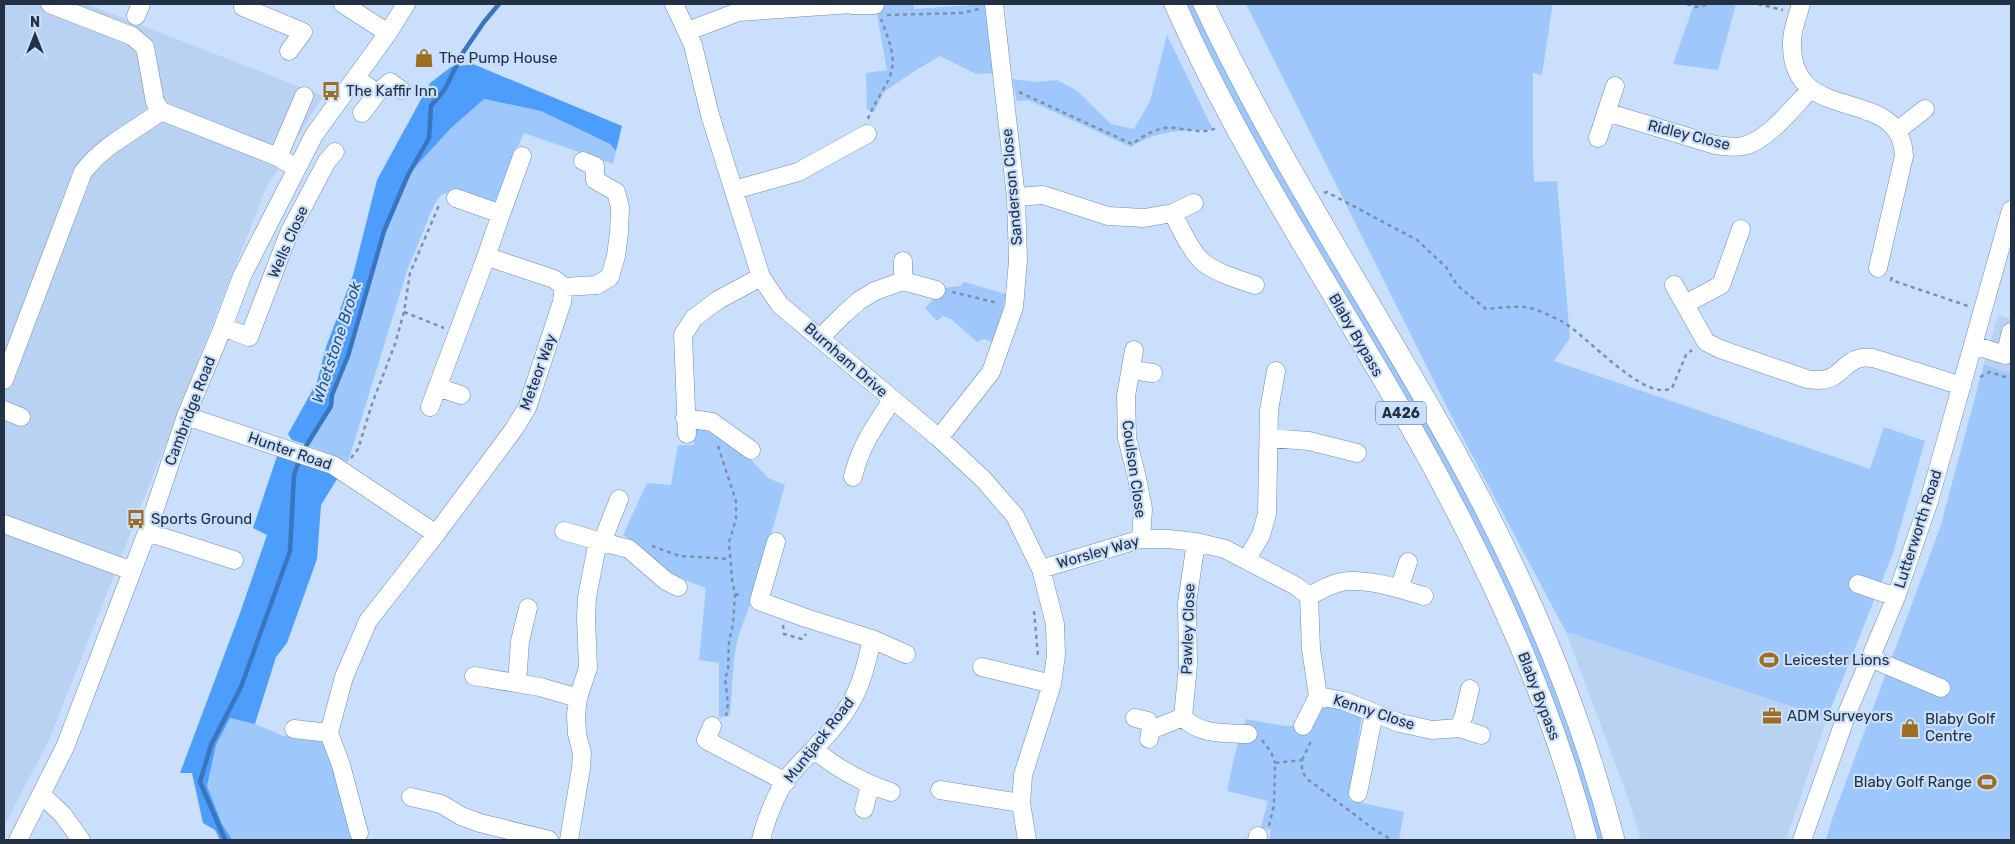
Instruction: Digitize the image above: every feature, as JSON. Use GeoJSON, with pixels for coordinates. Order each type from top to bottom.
{"type":"FeatureCollection","features":[{"type":"Feature","properties":{"kind":"main road","name":"Blaby Bypass"},"geometry":{"type":"LineString","coordinates":[[1175,4],[1225,107],[1430,461],[1469,536],[1539,694],[1556,738],[1587,840]]}},
{"type":"Feature","properties":{"kind":"main road","name":"Blaby Bypass"},"geometry":{"type":"LineString","coordinates":[[1204,4],[1255,106],[1307,199],[1450,443],[1502,543],[1560,676],[1588,752],[1614,840]]}},
{"type":"Feature","properties":{"kind":"street"},"geometry":{"type":"LineString","coordinates":[[50,4],[132,36],[145,47],[155,102],[161,111],[278,157],[296,168]]}},
{"type":"Feature","properties":{"kind":"street"},"geometry":{"type":"LineString","coordinates":[[343,4],[388,33]]}},
{"type":"Feature","properties":{"kind":"street","name":"Cambridge Road"},"geometry":{"type":"LineString","coordinates":[[18,840],[42,796],[65,747],[147,532],[186,416],[242,276],[314,135],[388,33],[406,4]]}},
{"type":"Feature","properties":{"kind":"street","name":"Burnham Drive"},"geometry":{"type":"LineString","coordinates":[[674,4],[693,45],[710,115],[761,277],[780,305],[939,438],[984,480],[1015,516],[1041,569],[1055,624],[1056,655],[1046,682],[1023,775],[1021,803],[1027,840]]}},
{"type":"Feature","properties":{"kind":"street"},"geometry":{"type":"LineString","coordinates":[[688,31],[738,12],[852,4],[875,5]]}},
{"type":"Feature","properties":{"kind":"street","name":"Sanderson Close"},"geometry":{"type":"LineString","coordinates":[[939,438],[991,372],[1014,307],[1018,260],[1016,197],[1005,115],[1004,86],[995,4]]}},
{"type":"Feature","properties":{"kind":"street"},"geometry":{"type":"LineString","coordinates":[[243,7],[270,10],[304,32],[289,51]]}},
{"type":"Feature","properties":{"kind":"street"},"geometry":{"type":"LineString","coordinates":[[1800,9],[1792,40],[1796,67],[1801,78],[1811,89],[1831,100],[1877,114],[1888,120],[1898,130],[1904,143],[1904,156],[1878,268]]}},
{"type":"Feature","properties":{"kind":"street"},"geometry":{"type":"LineString","coordinates":[[356,78],[377,93]]}},
{"type":"Feature","properties":{"kind":"street"},"geometry":{"type":"LineString","coordinates":[[362,113],[377,93],[390,82],[401,90]]}},
{"type":"Feature","properties":{"kind":"street"},"geometry":{"type":"LineString","coordinates":[[1598,138],[1615,86]]}},
{"type":"Feature","properties":{"kind":"street","name":"Ridley Close"},"geometry":{"type":"LineString","coordinates":[[1606,112],[1716,145],[1742,146],[1755,142],[1765,135],[1811,89]]}},
{"type":"Feature","properties":{"kind":"street"},"geometry":{"type":"LineString","coordinates":[[278,157],[304,96]]}},
{"type":"Feature","properties":{"kind":"street"},"geometry":{"type":"LineString","coordinates":[[1898,130],[1925,109]]}},
{"type":"Feature","properties":{"kind":"street"},"geometry":{"type":"LineString","coordinates":[[4,380],[84,172],[94,159],[161,111]]}},
{"type":"Feature","properties":{"kind":"street"},"geometry":{"type":"LineString","coordinates":[[734,190],[798,172],[871,132]]}},
{"type":"Feature","properties":{"kind":"street","name":"Wells Close"},"geometry":{"type":"LineString","coordinates":[[223,327],[249,337],[289,233],[327,162],[335,152]]}},
{"type":"Feature","properties":{"kind":"street"},"geometry":{"type":"LineString","coordinates":[[430,408],[522,156]]}},
{"type":"Feature","properties":{"kind":"street"},"geometry":{"type":"LineString","coordinates":[[485,260],[494,259],[554,279],[564,287],[597,285],[610,276],[618,241],[620,206],[616,192],[595,180],[595,166],[584,161]]}},
{"type":"Feature","properties":{"kind":"street"},"geometry":{"type":"LineString","coordinates":[[1016,197],[1042,196],[1108,216],[1144,218],[1173,213],[1194,203]]}},
{"type":"Feature","properties":{"kind":"street"},"geometry":{"type":"LineString","coordinates":[[450,198],[501,214]]}},
{"type":"Feature","properties":{"kind":"street","name":"Lutterworth Road"},"geometry":{"type":"LineString","coordinates":[[1802,840],[1848,711],[1896,597],[1929,501],[2011,210]]}},
{"type":"Feature","properties":{"kind":"street"},"geometry":{"type":"LineString","coordinates":[[1173,213],[1183,234],[1202,262],[1225,274],[1255,285]]}},
{"type":"Feature","properties":{"kind":"street"},"geometry":{"type":"LineString","coordinates":[[269,223],[289,233]]}},
{"type":"Feature","properties":{"kind":"street"},"geometry":{"type":"LineString","coordinates":[[1685,304],[1721,285],[1741,230]]}},
{"type":"Feature","properties":{"kind":"street"},"geometry":{"type":"LineString","coordinates":[[903,261],[903,281]]}},
{"type":"Feature","properties":{"kind":"street"},"geometry":{"type":"LineString","coordinates":[[751,450],[712,422],[691,424],[683,336],[694,318],[700,313],[718,300],[761,277]]}},
{"type":"Feature","properties":{"kind":"street"},"geometry":{"type":"LineString","coordinates":[[820,338],[860,300],[875,291],[903,281],[936,290]]}},
{"type":"Feature","properties":{"kind":"street"},"geometry":{"type":"LineString","coordinates":[[1674,285],[1706,342],[1720,349],[1807,379],[1826,380],[1860,358],[1873,358],[1962,386]]}},
{"type":"Feature","properties":{"kind":"street","name":"Meteor Way"},"geometry":{"type":"LineString","coordinates":[[329,732],[344,677],[368,621],[436,534],[514,429],[527,408],[562,302],[564,287]]}},
{"type":"Feature","properties":{"kind":"street"},"geometry":{"type":"LineString","coordinates":[[1973,344],[2004,355],[2011,332]]}},
{"type":"Feature","properties":{"kind":"street","name":"Coulson Close"},"geometry":{"type":"LineString","coordinates":[[1134,350],[1126,396],[1127,438],[1143,509],[1141,539]]}},
{"type":"Feature","properties":{"kind":"street"},"geometry":{"type":"LineString","coordinates":[[1131,370],[1153,373]]}},
{"type":"Feature","properties":{"kind":"street"},"geometry":{"type":"LineString","coordinates":[[1247,559],[1261,535],[1267,514],[1269,410],[1276,372]]}},
{"type":"Feature","properties":{"kind":"street"},"geometry":{"type":"LineString","coordinates":[[437,387],[461,395]]}},
{"type":"Feature","properties":{"kind":"street"},"geometry":{"type":"LineString","coordinates":[[853,477],[857,457],[892,400]]}},
{"type":"Feature","properties":{"kind":"street"},"geometry":{"type":"LineString","coordinates":[[4,410],[21,417]]}},
{"type":"Feature","properties":{"kind":"street","name":"Hunter Road"},"geometry":{"type":"LineString","coordinates":[[186,416],[285,448],[338,468],[436,534]]}},
{"type":"Feature","properties":{"kind":"street"},"geometry":{"type":"LineString","coordinates":[[1269,438],[1309,441],[1357,453]]}},
{"type":"Feature","properties":{"kind":"street"},"geometry":{"type":"LineString","coordinates":[[569,840],[581,768],[582,753],[577,734],[576,715],[578,698],[588,668],[587,597],[600,542],[619,499]]}},
{"type":"Feature","properties":{"kind":"street"},"geometry":{"type":"LineString","coordinates":[[4,524],[132,571]]}},
{"type":"Feature","properties":{"kind":"street"},"geometry":{"type":"LineString","coordinates":[[564,531],[629,549],[666,582],[678,587]]}},
{"type":"Feature","properties":{"kind":"street"},"geometry":{"type":"LineString","coordinates":[[147,532],[234,560]]}},
{"type":"Feature","properties":{"kind":"street","name":"Worsley Way"},"geometry":{"type":"LineString","coordinates":[[1041,569],[1141,539],[1196,542],[1225,549],[1247,559],[1296,586],[1309,596]]}},
{"type":"Feature","properties":{"kind":"street"},"geometry":{"type":"LineString","coordinates":[[776,542],[759,601],[872,639],[906,654]]}},
{"type":"Feature","properties":{"kind":"street","name":"Pawley Close"},"geometry":{"type":"LineString","coordinates":[[1183,717],[1188,665],[1187,603],[1196,542]]}},
{"type":"Feature","properties":{"kind":"street"},"geometry":{"type":"LineString","coordinates":[[1399,589],[1408,562]]}},
{"type":"Feature","properties":{"kind":"street"},"geometry":{"type":"LineString","coordinates":[[1303,726],[1318,696],[1311,649],[1309,596],[1325,588],[1348,581],[1371,583],[1424,596]]}},
{"type":"Feature","properties":{"kind":"street"},"geometry":{"type":"LineString","coordinates":[[1858,584],[1896,597]]}},
{"type":"Feature","properties":{"kind":"street"},"geometry":{"type":"LineString","coordinates":[[517,683],[519,653],[528,608]]}},
{"type":"Feature","properties":{"kind":"street","name":"Muntjack Road"},"geometry":{"type":"LineString","coordinates":[[761,840],[765,824],[786,782],[850,705],[865,672],[872,639]]}},
{"type":"Feature","properties":{"kind":"street"},"geometry":{"type":"LineString","coordinates":[[1870,658],[1941,688]]}},
{"type":"Feature","properties":{"kind":"street"},"geometry":{"type":"LineString","coordinates":[[982,667],[1046,682]]}},
{"type":"Feature","properties":{"kind":"street"},"geometry":{"type":"LineString","coordinates":[[474,676],[540,687],[578,698]]}},
{"type":"Feature","properties":{"kind":"street"},"geometry":{"type":"LineString","coordinates":[[1459,728],[1470,689]]}},
{"type":"Feature","properties":{"kind":"street","name":"Kenny Close"},"geometry":{"type":"LineString","coordinates":[[1318,696],[1344,701],[1400,723],[1432,730],[1459,728],[1481,735]]}},
{"type":"Feature","properties":{"kind":"street"},"geometry":{"type":"LineString","coordinates":[[1358,794],[1374,713]]}},
{"type":"Feature","properties":{"kind":"street"},"geometry":{"type":"LineString","coordinates":[[1135,718],[1148,721],[1152,732],[1183,717],[1190,725],[1203,731],[1248,734]]}},
{"type":"Feature","properties":{"kind":"street"},"geometry":{"type":"LineString","coordinates":[[712,726],[706,740],[786,782]]}},
{"type":"Feature","properties":{"kind":"street"},"geometry":{"type":"LineString","coordinates":[[294,729],[329,732],[360,833]]}},
{"type":"Feature","properties":{"kind":"street"},"geometry":{"type":"LineString","coordinates":[[814,749],[851,777],[891,792]]}},
{"type":"Feature","properties":{"kind":"street"},"geometry":{"type":"LineString","coordinates":[[864,808],[870,785]]}},
{"type":"Feature","properties":{"kind":"street"},"geometry":{"type":"LineString","coordinates":[[940,790],[1021,803]]}},
{"type":"Feature","properties":{"kind":"street"},"geometry":{"type":"LineString","coordinates":[[42,796],[63,815],[81,840]]}},
{"type":"Feature","properties":{"kind":"street"},"geometry":{"type":"LineString","coordinates":[[411,798],[441,804],[461,816],[479,832],[549,840]]}},
{"type":"Feature","properties":{"kind":"path"},"geometry":{"type":"LineString","coordinates":[[871,132],[870,111],[892,70],[890,43],[880,16],[962,13],[995,4]]}},
{"type":"Feature","properties":{"kind":"path"},"geometry":{"type":"LineString","coordinates":[[1687,4],[1696,7],[1708,4]]}},
{"type":"Feature","properties":{"kind":"path"},"geometry":{"type":"LineString","coordinates":[[1758,4],[1800,9]]}},
{"type":"Feature","properties":{"kind":"path"},"geometry":{"type":"LineString","coordinates":[[1004,86],[1132,144],[1147,134],[1166,128],[1213,130],[1218,127]]}},
{"type":"Feature","properties":{"kind":"path"},"geometry":{"type":"LineString","coordinates":[[1307,199],[1327,192],[1417,240],[1446,267],[1457,285],[1486,308],[1527,307],[1562,321],[1620,370],[1650,387],[1664,391],[1672,388],[1686,355],[1706,342]]}},
{"type":"Feature","properties":{"kind":"path"},"geometry":{"type":"LineString","coordinates":[[338,468],[358,449],[372,404],[395,344],[404,312],[410,273],[450,198]]}},
{"type":"Feature","properties":{"kind":"path"},"geometry":{"type":"LineString","coordinates":[[1878,268],[1892,277],[1892,280],[1969,306]]}},
{"type":"Feature","properties":{"kind":"path"},"geometry":{"type":"LineString","coordinates":[[936,290],[972,296],[1014,307]]}},
{"type":"Feature","properties":{"kind":"path"},"geometry":{"type":"LineString","coordinates":[[404,312],[457,333]]}},
{"type":"Feature","properties":{"kind":"path"},"geometry":{"type":"LineString","coordinates":[[1962,386],[1990,372],[2011,379]]}},
{"type":"Feature","properties":{"kind":"path"},"geometry":{"type":"LineString","coordinates":[[649,545],[680,556],[730,559]]}},
{"type":"Feature","properties":{"kind":"path"},"geometry":{"type":"LineString","coordinates":[[1033,608],[1040,675],[1046,682]]}},
{"type":"Feature","properties":{"kind":"path"},"geometry":{"type":"LineString","coordinates":[[1248,734],[1262,740],[1271,752],[1274,763],[1274,805],[1268,831],[1257,838]]}},
{"type":"Feature","properties":{"kind":"path"},"geometry":{"type":"LineString","coordinates":[[1274,763],[1302,760],[1302,770],[1306,778],[1375,830],[1392,840]]}},
{"type":"Feature","properties":{"kind":"shaded area"},"geometry":{"type":"Polygon","coordinates":[[[4,4],[87,4],[323,96],[266,188],[50,738],[4,826],[4,4]]]}},
{"type":"Feature","properties":{"kind":"shaded area"},"geometry":{"type":"Polygon","coordinates":[[[875,4],[913,4],[914,9],[987,4],[993,73],[976,74],[940,56],[884,92],[874,112],[867,109],[866,73],[887,70],[875,4]]]}},
{"type":"Feature","properties":{"kind":"shaded area"},"geometry":{"type":"Polygon","coordinates":[[[1187,4],[1194,4],[1372,327],[1474,505],[1527,618],[1576,743],[1605,840],[1597,840],[1565,733],[1207,51],[1187,4]]]}},
{"type":"Feature","properties":{"kind":"shaded area","name":"Leicester Lions"},"geometry":{"type":"Polygon","coordinates":[[[1246,4],[1551,4],[1542,75],[1533,73],[1533,157],[1534,182],[1557,181],[1570,338],[1554,361],[1870,469],[1884,427],[1925,441],[1893,553],[1827,718],[1566,632],[1455,423],[1246,4]]]}},
{"type":"Feature","properties":{"kind":"shaded area"},"geometry":{"type":"Polygon","coordinates":[[[1694,4],[1736,4],[1718,70],[1673,64],[1694,4]]]}},
{"type":"Feature","properties":{"kind":"shaded area"},"geometry":{"type":"Polygon","coordinates":[[[1167,35],[1213,130],[1170,132],[1151,137],[1131,147],[1028,100],[1017,101],[1012,79],[1038,82],[1057,80],[1076,90],[1111,124],[1134,129],[1150,101],[1167,35]]]}},
{"type":"Feature","properties":{"kind":"shaded area"},"geometry":{"type":"Polygon","coordinates":[[[473,64],[622,126],[616,151],[610,144],[541,111],[484,99],[451,128],[408,175],[384,231],[348,356],[332,395],[331,406],[305,444],[292,440],[288,434],[317,382],[326,347],[353,275],[377,180],[430,83],[451,67],[473,64]]]}},
{"type":"Feature","properties":{"kind":"shaded area"},"geometry":{"type":"Polygon","coordinates":[[[483,99],[541,111],[610,144],[616,151],[613,164],[524,133],[507,170],[493,208],[449,192],[441,195],[434,205],[407,271],[348,462],[305,444],[331,406],[332,395],[348,356],[384,231],[408,175],[451,128],[483,99]]]}},
{"type":"Feature","properties":{"kind":"shaded area"},"geometry":{"type":"Polygon","coordinates":[[[964,282],[1006,294],[998,331],[993,343],[985,339],[977,342],[951,319],[943,316],[937,321],[925,308],[944,288],[960,286],[964,282]]]}},
{"type":"Feature","properties":{"kind":"shaded area"},"geometry":{"type":"Polygon","coordinates":[[[1998,315],[2011,319],[2011,374],[1984,364],[1998,315]]]}},
{"type":"Feature","properties":{"kind":"shaded area","name":"Blaby Golf Centre"},"geometry":{"type":"Polygon","coordinates":[[[1984,364],[2011,374],[2011,840],[1826,840],[1832,819],[1940,528],[1984,364]]]}},
{"type":"Feature","properties":{"kind":"shaded area"},"geometry":{"type":"Polygon","coordinates":[[[693,426],[711,428],[746,454],[768,478],[785,485],[754,594],[738,637],[734,658],[730,715],[719,718],[719,663],[699,660],[706,588],[668,574],[623,535],[647,483],[671,485],[678,445],[694,445],[693,426]]]}},
{"type":"Feature","properties":{"kind":"shaded area"},"geometry":{"type":"Polygon","coordinates":[[[280,447],[342,471],[321,505],[317,559],[287,643],[276,657],[255,724],[230,718],[216,745],[207,786],[222,824],[232,840],[220,840],[215,830],[203,823],[192,773],[180,773],[267,535],[253,528],[280,447]]]}},
{"type":"Feature","properties":{"kind":"shaded area"},"geometry":{"type":"Polygon","coordinates":[[[1566,632],[1827,718],[1786,840],[1641,840],[1627,795],[1566,632]]]}},
{"type":"Feature","properties":{"kind":"shaded area"},"geometry":{"type":"Polygon","coordinates":[[[1318,696],[1363,708],[1349,800],[1404,812],[1399,840],[1269,840],[1271,830],[1261,827],[1268,801],[1227,791],[1235,753],[1246,719],[1285,726],[1303,726],[1318,696]]]}},
{"type":"Feature","properties":{"kind":"shaded area"},"geometry":{"type":"Polygon","coordinates":[[[230,718],[255,724],[283,736],[299,735],[326,744],[359,833],[367,840],[232,840],[222,824],[207,786],[216,745],[230,718]]]}},
{"type":"Feature","properties":{"kind":"waterway","name":"Whetstone Brook"},"geometry":{"type":"LineString","coordinates":[[303,451],[331,406],[332,395],[348,356],[384,231],[408,175],[429,138],[431,106],[445,89],[462,54],[499,4]]}},
{"type":"Feature","properties":{"kind":"waterway","name":"Whetstone Brook"},"geometry":{"type":"LineString","coordinates":[[225,840],[200,782],[211,745],[241,687],[290,551],[294,475],[300,458]]}},
{"type":"Feature","properties":{"kind":"place","name":"The Pump House"},"geometry":{"type":"Point","coordinates":[424,58]}},
{"type":"Feature","properties":{"kind":"place","name":"The Kaffir Inn"},"geometry":{"type":"Point","coordinates":[331,91]}},
{"type":"Feature","properties":{"kind":"place","name":"Sports Ground"},"geometry":{"type":"Point","coordinates":[136,519]}},
{"type":"Feature","properties":{"kind":"place","name":"Leicester Lions"},"geometry":{"type":"Point","coordinates":[1769,660]}},
{"type":"Feature","properties":{"kind":"place","name":"ADM Surveyors"},"geometry":{"type":"Point","coordinates":[1772,716]}},
{"type":"Feature","properties":{"kind":"place","name":"Blaby Golf Centre"},"geometry":{"type":"Point","coordinates":[1910,728]}},
{"type":"Feature","properties":{"kind":"place","name":"Blaby Golf Range"},"geometry":{"type":"Point","coordinates":[1987,782]}}]}
